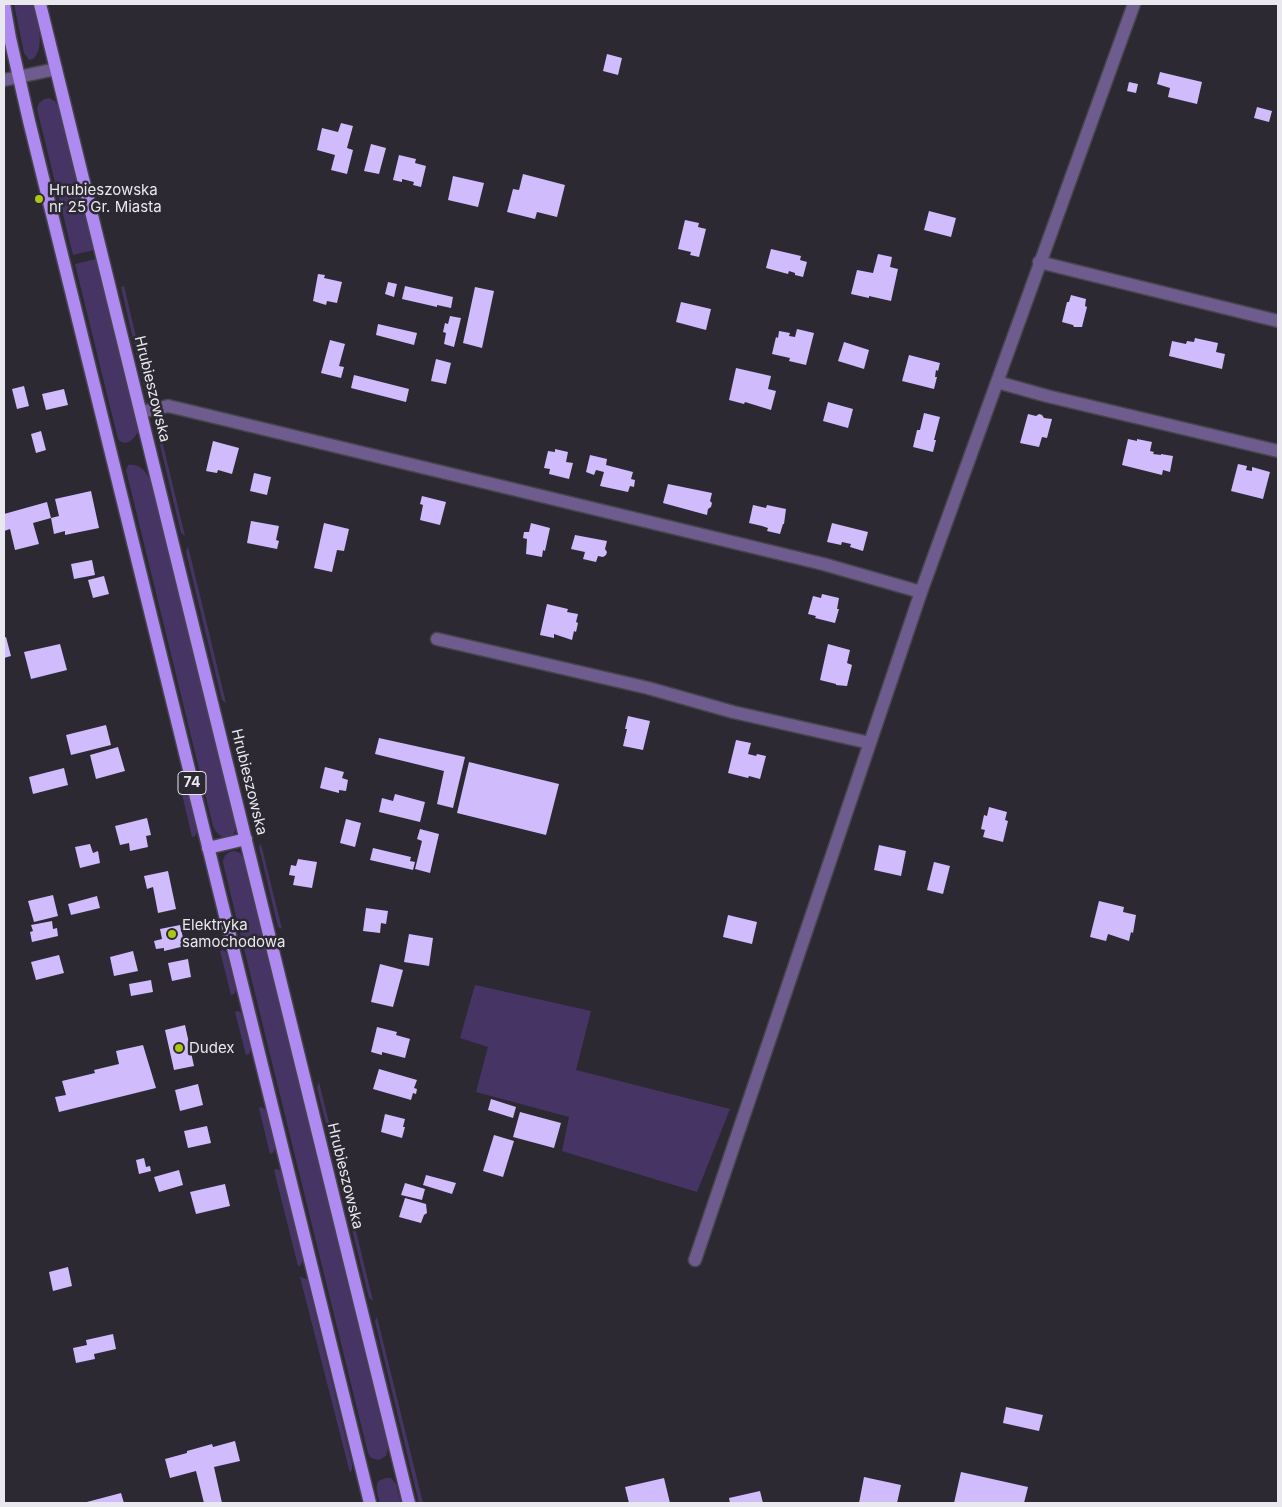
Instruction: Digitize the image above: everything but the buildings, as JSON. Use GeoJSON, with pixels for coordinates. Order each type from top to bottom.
{"type":"FeatureCollection","features":[{"type":"Feature","properties":{"kind":"main road","name":"74"},"geometry":{"type":"LineString","coordinates":[[4,4],[19,78],[370,1503]]}},
{"type":"Feature","properties":{"kind":"main road","name":"Hrubieszowska"},"geometry":{"type":"LineString","coordinates":[[40,4],[409,1503]]}},
{"type":"Feature","properties":{"kind":"main road"},"geometry":{"type":"LineString","coordinates":[[208,848],[246,840]]}},
{"type":"Feature","properties":{"kind":"street"},"geometry":{"type":"LineString","coordinates":[[696,1260],[921,592],[1134,4]]}},
{"type":"Feature","properties":{"kind":"street"},"geometry":{"type":"LineString","coordinates":[[4,80],[56,69]]}},
{"type":"Feature","properties":{"kind":"street"},"geometry":{"type":"LineString","coordinates":[[1040,262],[1278,321]]}},
{"type":"Feature","properties":{"kind":"street"},"geometry":{"type":"LineString","coordinates":[[997,382],[1047,396],[1278,451]]}},
{"type":"Feature","properties":{"kind":"street"},"geometry":{"type":"LineString","coordinates":[[141,412],[168,406],[181,408],[823,564],[921,592]]}},
{"type":"Feature","properties":{"kind":"street"},"geometry":{"type":"LineString","coordinates":[[437,639],[648,688],[734,712],[870,743]]}},
{"type":"Feature","properties":{"kind":"shaded area"},"geometry":{"type":"Polygon","coordinates":[[[14,4],[33,4],[40,40],[37,54],[33,59],[29,60],[24,53],[14,4]]]}},
{"type":"Feature","properties":{"kind":"shaded area"},"geometry":{"type":"Polygon","coordinates":[[[49,98],[55,101],[59,108],[94,250],[73,255],[37,109],[39,103],[49,98]]]}},
{"type":"Feature","properties":{"kind":"shaded area"},"geometry":{"type":"Polygon","coordinates":[[[96,259],[138,431],[135,437],[127,443],[121,442],[118,439],[75,264],[96,259]]]}},
{"type":"Feature","properties":{"kind":"shaded area"},"geometry":{"type":"Polygon","coordinates":[[[124,286],[151,400],[146,395],[121,287],[124,286]]]}},
{"type":"Feature","properties":{"kind":"shaded area"},"geometry":{"type":"Polygon","coordinates":[[[156,416],[185,536],[181,533],[155,424],[156,416]]]}},
{"type":"Feature","properties":{"kind":"shaded area"},"geometry":{"type":"Polygon","coordinates":[[[128,465],[140,467],[152,484],[236,826],[235,832],[228,837],[219,835],[213,826],[126,470],[128,465]]]}},
{"type":"Feature","properties":{"kind":"shaded area"},"geometry":{"type":"Polygon","coordinates":[[[188,546],[226,703],[222,700],[186,552],[188,546]]]}},
{"type":"Feature","properties":{"kind":"shaded area"},"geometry":{"type":"Polygon","coordinates":[[[179,781],[186,783],[197,832],[192,837],[179,781]]]}},
{"type":"Feature","properties":{"kind":"shaded area"},"geometry":{"type":"Polygon","coordinates":[[[261,844],[282,929],[278,927],[259,847],[261,844]]]}},
{"type":"Feature","properties":{"kind":"shaded area"},"geometry":{"type":"Polygon","coordinates":[[[234,851],[240,853],[243,858],[388,1448],[386,1456],[379,1460],[371,1458],[368,1453],[223,863],[226,855],[234,851]]]}},
{"type":"Feature","properties":{"kind":"shaded area"},"geometry":{"type":"Polygon","coordinates":[[[220,951],[226,952],[236,990],[231,995],[220,951]]]}},
{"type":"Feature","properties":{"kind":"shaded area"},"geometry":{"type":"Polygon","coordinates":[[[475,985],[591,1011],[576,1070],[730,1109],[697,1192],[562,1151],[569,1117],[476,1092],[488,1047],[460,1038],[475,985]]]}},
{"type":"Feature","properties":{"kind":"shaded area"},"geometry":{"type":"Polygon","coordinates":[[[235,1012],[241,1013],[251,1050],[246,1055],[235,1012]]]}},
{"type":"Feature","properties":{"kind":"shaded area"},"geometry":{"type":"Polygon","coordinates":[[[319,1082],[338,1159],[334,1155],[317,1088],[319,1082]]]}},
{"type":"Feature","properties":{"kind":"shaded area"},"geometry":{"type":"Polygon","coordinates":[[[261,1107],[266,1110],[275,1148],[273,1153],[270,1154],[259,1108],[261,1107]]]}},
{"type":"Feature","properties":{"kind":"shaded area"},"geometry":{"type":"Polygon","coordinates":[[[274,1170],[281,1171],[303,1260],[300,1266],[298,1266],[274,1170]]]}},
{"type":"Feature","properties":{"kind":"shaded area"},"geometry":{"type":"Polygon","coordinates":[[[344,1182],[373,1301],[369,1298],[341,1185],[344,1182]]]}},
{"type":"Feature","properties":{"kind":"shaded area"},"geometry":{"type":"Polygon","coordinates":[[[300,1277],[307,1279],[352,1464],[350,1473],[300,1277]]]}},
{"type":"Feature","properties":{"kind":"shaded area"},"geometry":{"type":"Polygon","coordinates":[[[377,1317],[423,1503],[419,1503],[375,1321],[377,1317]]]}},
{"type":"Feature","properties":{"kind":"shaded area"},"geometry":{"type":"Polygon","coordinates":[[[391,1478],[396,1484],[401,1503],[380,1503],[377,1484],[378,1481],[391,1478]]]}},
{"type":"Feature","properties":{"kind":"place","name":"Hrubieszowska nr 25 Gr. Miasta"},"geometry":{"type":"Point","coordinates":[39,199]}},
{"type":"Feature","properties":{"kind":"place","name":"Elektryka samochodowa"},"geometry":{"type":"Point","coordinates":[172,934]}},
{"type":"Feature","properties":{"kind":"place","name":"Dudex"},"geometry":{"type":"Point","coordinates":[179,1048]}}]}
